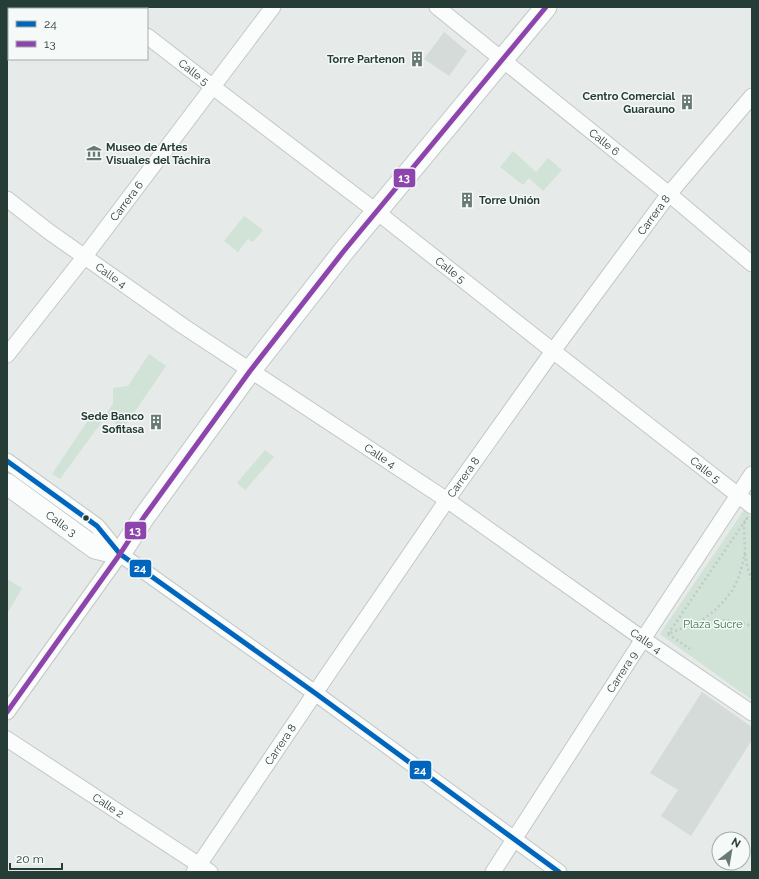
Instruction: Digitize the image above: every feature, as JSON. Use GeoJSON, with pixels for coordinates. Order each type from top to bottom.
{"type":"FeatureCollection","features":[{"type":"Feature","properties":{"kind":"street","name":"Carrera 6"},"geometry":{"type":"LineString","coordinates":[[7,355],[85,256],[273,7]]}},
{"type":"Feature","properties":{"kind":"street","name":"Calle 6"},"geometry":{"type":"LineString","coordinates":[[437,7],[669,194],[752,264]]}},
{"type":"Feature","properties":{"kind":"street"},"geometry":{"type":"LineString","coordinates":[[7,712],[250,371],[343,252],[546,7]]}},
{"type":"Feature","properties":{"kind":"street","name":"Calle 5"},"geometry":{"type":"LineString","coordinates":[[148,37],[377,212],[752,506]]}},
{"type":"Feature","properties":{"kind":"street","name":"Carrera 8"},"geometry":{"type":"LineString","coordinates":[[201,870],[315,693],[447,500],[553,351],[669,194],[752,96]]}},
{"type":"Feature","properties":{"kind":"street","name":"Calle 4"},"geometry":{"type":"LineString","coordinates":[[7,199],[183,326],[447,500],[643,639],[752,713]]}},
{"type":"Feature","properties":{"kind":"street","name":"Calle 3"},"geometry":{"type":"LineString","coordinates":[[7,461],[97,526],[120,554],[315,693],[560,872]]}},
{"type":"Feature","properties":{"kind":"street","name":"Carrera 9"},"geometry":{"type":"LineString","coordinates":[[493,872],[643,639],[752,474]]}},
{"type":"Feature","properties":{"kind":"street","name":"Calle 3"},"geometry":{"type":"LineString","coordinates":[[7,484],[95,548],[120,554]]}},
{"type":"Feature","properties":{"kind":"street","name":"Calle 2"},"geometry":{"type":"LineString","coordinates":[[7,738],[201,870]]}},
{"type":"Feature","properties":{"kind":"path"},"geometry":{"type":"LineString","coordinates":[[752,581],[747,566],[745,552],[744,524],[747,518],[668,634],[702,622],[716,620],[730,620],[752,626]]}},
{"type":"Feature","properties":{"kind":"path"},"geometry":{"type":"LineString","coordinates":[[689,626],[702,620],[713,612],[732,591],[738,579],[745,552]]}},
{"type":"Feature","properties":{"kind":"shaded area"},"geometry":{"type":"Polygon","coordinates":[[[444,32],[467,51],[449,76],[424,59],[444,32]]]}},
{"type":"Feature","properties":{"kind":"shaded area"},"geometry":{"type":"Polygon","coordinates":[[[702,692],[752,727],[752,740],[691,836],[661,816],[678,790],[650,773],[702,692]]]}},
{"type":"Feature","properties":{"kind":"green space"},"geometry":{"type":"Polygon","coordinates":[[[513,151],[536,172],[548,158],[562,170],[543,191],[529,178],[523,185],[500,167],[513,151]]]}},
{"type":"Feature","properties":{"kind":"green space"},"geometry":{"type":"Polygon","coordinates":[[[244,216],[263,230],[253,242],[248,239],[238,252],[224,241],[244,216]]]}},
{"type":"Feature","properties":{"kind":"green space"},"geometry":{"type":"Polygon","coordinates":[[[149,354],[166,366],[123,429],[106,416],[60,479],[52,474],[91,416],[106,415],[113,403],[113,388],[128,386],[149,354]]]}},
{"type":"Feature","properties":{"kind":"green space"},"geometry":{"type":"Polygon","coordinates":[[[265,450],[274,457],[245,490],[237,483],[265,450]]]}},
{"type":"Feature","properties":{"kind":"green space","name":"Plaza Sucre"},"geometry":{"type":"Polygon","coordinates":[[[744,510],[752,517],[752,700],[660,634],[744,510]]]}},
{"type":"Feature","properties":{"kind":"green space"},"geometry":{"type":"Polygon","coordinates":[[[7,579],[22,588],[7,614],[7,579]]]}},
{"type":"Feature","properties":{"kind":"transit line","name":"13"},"geometry":{"type":"LineString","coordinates":[[7,712],[120,554],[144,517],[250,371],[343,252],[546,7]]}},
{"type":"Feature","properties":{"kind":"transit line","name":"24"},"geometry":{"type":"LineString","coordinates":[[7,461],[97,526],[120,554],[315,693],[559,872]]}},
{"type":"Feature","properties":{"kind":"place","name":"Torre Partenon"},"geometry":{"type":"Point","coordinates":[417,59]}},
{"type":"Feature","properties":{"kind":"place","name":"Centro Comercial Guarauno"},"geometry":{"type":"Point","coordinates":[687,102]}},
{"type":"Feature","properties":{"kind":"place","name":"Museo de Artes Visuales del Táchira"},"geometry":{"type":"Point","coordinates":[94,153]}},
{"type":"Feature","properties":{"kind":"place","name":"Torre Unión"},"geometry":{"type":"Point","coordinates":[467,200]}},
{"type":"Feature","properties":{"kind":"place","name":"Sede Banco Sofitasa"},"geometry":{"type":"Point","coordinates":[156,422]}}]}
